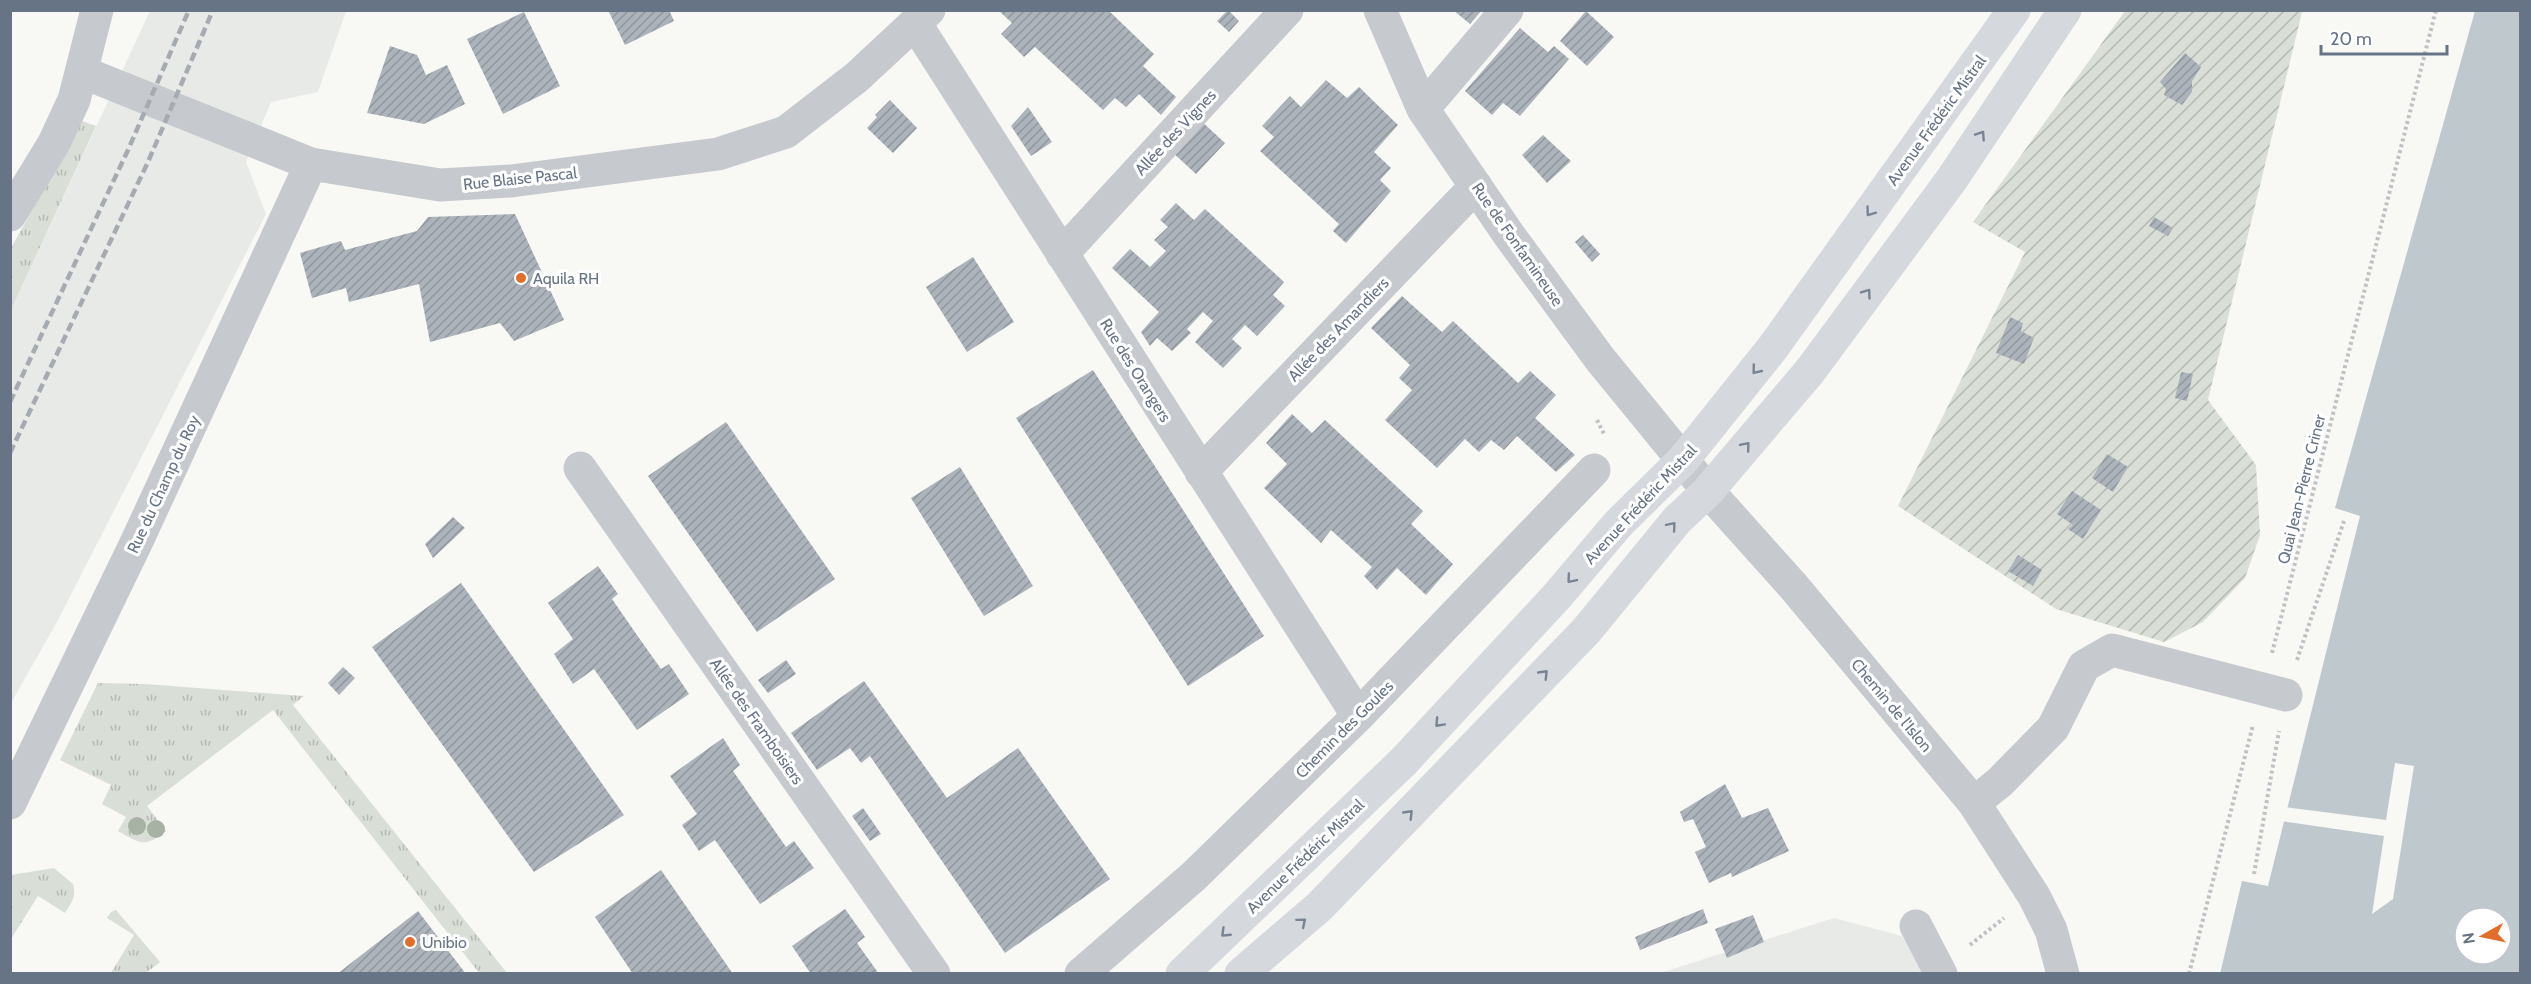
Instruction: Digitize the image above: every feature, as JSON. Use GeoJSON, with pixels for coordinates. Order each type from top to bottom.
{"type":"FeatureCollection","features":[{"type":"Feature","properties":{"kind":"main road","name":"Avenue Frédéric Mistral"},"geometry":{"type":"LineString","coordinates":[[1182,974],[1404,761],[1558,595],[1618,524],[1683,460],[1774,346],[2014,10]]}},
{"type":"Feature","properties":{"kind":"main road"},"geometry":{"type":"LineString","coordinates":[[1241,974],[1319,907],[1586,631],[1677,520],[1708,491],[1810,371],[1952,179],[2066,10]]}},
{"type":"Feature","properties":{"kind":"street"},"geometry":{"type":"LineString","coordinates":[[10,215],[54,143],[74,100],[97,10]]}},
{"type":"Feature","properties":{"kind":"street","name":"Allée des Vignes"},"geometry":{"type":"LineString","coordinates":[[1062,254],[1287,10]]}},
{"type":"Feature","properties":{"kind":"street","name":"Rue de Fonfamineuse"},"geometry":{"type":"LineString","coordinates":[[1380,10],[1423,109],[1600,359],[1683,460]]}},
{"type":"Feature","properties":{"kind":"street"},"geometry":{"type":"LineString","coordinates":[[1423,109],[1507,10]]}},
{"type":"Feature","properties":{"kind":"street","name":"Rue Blaise Pascal"},"geometry":{"type":"LineString","coordinates":[[82,72],[311,164],[440,185],[511,181],[718,154],[786,132],[857,77],[922,17]]}},
{"type":"Feature","properties":{"kind":"street","name":"Rue des Orangers"},"geometry":{"type":"LineString","coordinates":[[922,17],[1062,254],[1358,716]]}},
{"type":"Feature","properties":{"kind":"street","name":"Rue du Champ du Roy"},"geometry":{"type":"LineString","coordinates":[[10,803],[137,541],[311,164]]}},
{"type":"Feature","properties":{"kind":"street","name":"Allée des Amandiers"},"geometry":{"type":"LineString","coordinates":[[1201,472],[1476,186]]}},
{"type":"Feature","properties":{"kind":"street","name":"Chemin de l'Islon"},"geometry":{"type":"LineString","coordinates":[[1683,460],[1794,587],[1974,802],[2034,896],[2051,930],[2064,974]]}},
{"type":"Feature","properties":{"kind":"street","name":"Allée des Framboisiers"},"geometry":{"type":"LineString","coordinates":[[580,468],[933,974]]}},
{"type":"Feature","properties":{"kind":"street","name":"Chemin des Goules"},"geometry":{"type":"LineString","coordinates":[[1081,974],[1194,876],[1358,716],[1594,470]]}},
{"type":"Feature","properties":{"kind":"street"},"geometry":{"type":"LineString","coordinates":[[1974,802],[2000,782],[2053,728],[2084,666],[2112,650],[2274,692]]}},
{"type":"Feature","properties":{"kind":"street"},"geometry":{"type":"LineString","coordinates":[[1916,926],[1941,973]]}},
{"type":"Feature","properties":{"kind":"path","name":"Quai Jean-Pierre Criner"},"geometry":{"type":"LineString","coordinates":[[2189,974],[2274,692],[2436,10]]}},
{"type":"Feature","properties":{"kind":"path"},"geometry":{"type":"LineString","coordinates":[[2254,874],[2274,692],[2344,521]]}},
{"type":"Feature","properties":{"kind":"path"},"geometry":{"type":"LineString","coordinates":[[1941,973],[1982,934],[2034,896]]}},
{"type":"Feature","properties":{"kind":"shaded area"},"geometry":{"type":"Polygon","coordinates":[[[150,11],[346,11],[318,92],[271,102],[246,162],[266,214],[58,620],[11,703],[11,310],[150,11]]]}},
{"type":"Feature","properties":{"kind":"shaded area"},"geometry":{"type":"Polygon","coordinates":[[[2475,11],[2520,11],[2520,973],[2220,974],[2242,881],[2268,886],[2360,516],[2335,508],[2475,11]]]}},
{"type":"Feature","properties":{"kind":"shaded area"},"geometry":{"type":"Polygon","coordinates":[[[1834,918],[1902,936],[1924,974],[1657,974],[1834,918]]]}},
{"type":"Feature","properties":{"kind":"green space"},"geometry":{"type":"Polygon","coordinates":[[[2125,11],[2302,11],[2208,400],[2256,465],[2260,535],[2245,578],[2203,622],[2164,642],[2056,609],[1898,506],[2025,252],[1973,222],[2125,11]]]}},
{"type":"Feature","properties":{"kind":"green space"},"geometry":{"type":"Polygon","coordinates":[[[82,121],[96,126],[11,310],[11,248],[82,121]]]}},
{"type":"Feature","properties":{"kind":"green space"},"geometry":{"type":"Polygon","coordinates":[[[98,683],[145,684],[304,696],[293,705],[507,973],[479,973],[273,710],[147,806],[166,831],[152,840],[142,842],[118,831],[126,817],[102,804],[111,785],[60,760],[98,683]]]}},
{"type":"Feature","properties":{"kind":"green space"},"geometry":{"type":"Polygon","coordinates":[[[54,868],[73,884],[74,888],[74,896],[65,913],[38,896],[11,939],[11,875],[54,868]]]}},
{"type":"Feature","properties":{"kind":"green space"},"geometry":{"type":"Polygon","coordinates":[[[116,910],[160,962],[146,973],[111,973],[134,935],[107,918],[111,912],[116,910]]]}},
{"type":"Feature","properties":{"kind":"pier"},"geometry":{"type":"Polygon","coordinates":[[[2395,763],[2414,766],[2393,899],[2372,914],[2384,836],[2281,821],[2285,807],[2386,820],[2395,763]]]}},
{"type":"Feature","properties":{"kind":"building"},"geometry":{"type":"Polygon","coordinates":[[[608,10],[669,10],[674,21],[625,45],[608,10]]]}},
{"type":"Feature","properties":{"kind":"building"},"geometry":{"type":"Polygon","coordinates":[[[998,10],[1108,10],[1154,54],[1143,66],[1176,97],[1161,115],[1139,94],[1126,107],[1115,98],[1103,110],[1035,47],[1024,57],[1001,34],[1012,23],[998,10]]]}},
{"type":"Feature","properties":{"kind":"building"},"geometry":{"type":"Polygon","coordinates":[[[1228,10],[1239,21],[1229,32],[1217,21],[1228,10]]]}},
{"type":"Feature","properties":{"kind":"building"},"geometry":{"type":"Polygon","coordinates":[[[1453,10],[1482,10],[1470,24],[1453,10]]]}},
{"type":"Feature","properties":{"kind":"building"},"geometry":{"type":"Polygon","coordinates":[[[1586,11],[1614,37],[1587,66],[1560,41],[1586,11]]]}},
{"type":"Feature","properties":{"kind":"building"},"geometry":{"type":"Polygon","coordinates":[[[524,12],[560,86],[503,114],[467,39],[524,12]]]}},
{"type":"Feature","properties":{"kind":"building"},"geometry":{"type":"Polygon","coordinates":[[[1520,28],[1548,52],[1554,46],[1569,59],[1520,116],[1503,103],[1492,115],[1465,91],[1520,28]]]}},
{"type":"Feature","properties":{"kind":"building"},"geometry":{"type":"Polygon","coordinates":[[[390,46],[417,55],[426,75],[447,65],[465,104],[424,124],[367,113],[390,46]]]}},
{"type":"Feature","properties":{"kind":"building"},"geometry":{"type":"Polygon","coordinates":[[[2185,53],[2201,67],[2192,81],[2192,92],[2182,105],[2164,95],[2166,89],[2160,82],[2185,53]]]}},
{"type":"Feature","properties":{"kind":"building"},"geometry":{"type":"Polygon","coordinates":[[[1326,80],[1347,98],[1359,87],[1398,125],[1374,152],[1391,168],[1380,180],[1391,191],[1346,243],[1333,231],[1339,224],[1260,151],[1274,137],[1262,126],[1274,113],[1290,96],[1301,107],[1326,80]]]}},
{"type":"Feature","properties":{"kind":"building"},"geometry":{"type":"Polygon","coordinates":[[[890,100],[917,128],[893,153],[867,128],[877,117],[875,115],[890,100]]]}},
{"type":"Feature","properties":{"kind":"building"},"geometry":{"type":"Polygon","coordinates":[[[1028,107],[1052,142],[1031,156],[1011,126],[1028,107]]]}},
{"type":"Feature","properties":{"kind":"building"},"geometry":{"type":"Polygon","coordinates":[[[1199,119],[1225,143],[1196,174],[1170,150],[1199,119]]]}},
{"type":"Feature","properties":{"kind":"building"},"geometry":{"type":"Polygon","coordinates":[[[1543,135],[1571,161],[1547,183],[1522,155],[1543,135]]]}},
{"type":"Feature","properties":{"kind":"building"},"geometry":{"type":"Polygon","coordinates":[[[1176,203],[1194,220],[1205,209],[1284,282],[1273,295],[1285,306],[1257,336],[1245,325],[1232,339],[1242,348],[1223,368],[1195,342],[1213,321],[1203,312],[1187,329],[1191,333],[1172,351],[1157,338],[1150,346],[1141,332],[1159,312],[1112,268],[1130,249],[1150,267],[1166,251],[1154,240],[1168,227],[1160,220],[1176,203]]]}},
{"type":"Feature","properties":{"kind":"building"},"geometry":{"type":"Polygon","coordinates":[[[515,214],[564,320],[514,341],[500,323],[430,342],[419,284],[349,302],[346,288],[312,298],[300,253],[341,241],[345,250],[417,231],[428,217],[515,214]]]}},
{"type":"Feature","properties":{"kind":"building"},"geometry":{"type":"Polygon","coordinates":[[[2154,217],[2173,228],[2168,236],[2149,226],[2154,217]]]}},
{"type":"Feature","properties":{"kind":"building"},"geometry":{"type":"Polygon","coordinates":[[[1583,235],[1600,254],[1592,262],[1575,242],[1583,235]]]}},
{"type":"Feature","properties":{"kind":"building"},"geometry":{"type":"Polygon","coordinates":[[[973,257],[1014,322],[967,352],[926,287],[973,257]]]}},
{"type":"Feature","properties":{"kind":"building"},"geometry":{"type":"Polygon","coordinates":[[[1402,296],[1442,332],[1453,321],[1518,383],[1530,371],[1556,395],[1535,418],[1575,455],[1556,472],[1517,436],[1504,450],[1491,440],[1479,452],[1465,439],[1437,468],[1385,420],[1412,390],[1399,378],[1410,365],[1371,328],[1402,296]]]}},
{"type":"Feature","properties":{"kind":"building"},"geometry":{"type":"Polygon","coordinates":[[[2010,317],[2023,323],[2021,331],[2034,338],[2024,364],[1996,353],[2010,317]]]}},
{"type":"Feature","properties":{"kind":"building"},"geometry":{"type":"Polygon","coordinates":[[[1093,370],[1264,636],[1188,686],[1016,418],[1093,370]]]}},
{"type":"Feature","properties":{"kind":"building"},"geometry":{"type":"Polygon","coordinates":[[[2181,372],[2193,374],[2187,401],[2175,398],[2181,372]]]}},
{"type":"Feature","properties":{"kind":"building"},"geometry":{"type":"Polygon","coordinates":[[[1292,414],[1312,433],[1325,420],[1423,511],[1411,524],[1453,564],[1426,595],[1397,568],[1377,590],[1364,576],[1372,567],[1331,530],[1321,543],[1264,488],[1287,464],[1266,443],[1292,414]]]}},
{"type":"Feature","properties":{"kind":"building"},"geometry":{"type":"Polygon","coordinates":[[[726,422],[835,579],[757,632],[648,476],[726,422]]]}},
{"type":"Feature","properties":{"kind":"building"},"geometry":{"type":"Polygon","coordinates":[[[2107,454],[2128,467],[2113,492],[2092,478],[2107,454]]]}},
{"type":"Feature","properties":{"kind":"building"},"geometry":{"type":"Polygon","coordinates":[[[960,467],[1033,586],[984,616],[911,498],[960,467]]]}},
{"type":"Feature","properties":{"kind":"building"},"geometry":{"type":"Polygon","coordinates":[[[2072,491],[2101,510],[2083,539],[2068,529],[2073,525],[2057,514],[2072,491]]]}},
{"type":"Feature","properties":{"kind":"building"},"geometry":{"type":"Polygon","coordinates":[[[453,517],[465,528],[433,558],[425,544],[453,517]]]}},
{"type":"Feature","properties":{"kind":"building"},"geometry":{"type":"Polygon","coordinates":[[[2018,555],[2042,570],[2033,586],[2008,571],[2018,555]]]}},
{"type":"Feature","properties":{"kind":"building"},"geometry":{"type":"Polygon","coordinates":[[[598,566],[618,594],[612,599],[661,669],[669,664],[689,694],[637,730],[594,669],[573,684],[554,654],[573,639],[548,603],[598,566]]]}},
{"type":"Feature","properties":{"kind":"building"},"geometry":{"type":"Polygon","coordinates":[[[461,583],[624,815],[534,872],[372,647],[461,583]]]}},
{"type":"Feature","properties":{"kind":"building"},"geometry":{"type":"Polygon","coordinates":[[[786,660],[796,674],[768,693],[758,680],[786,660]]]}},
{"type":"Feature","properties":{"kind":"building"},"geometry":{"type":"Polygon","coordinates":[[[343,667],[355,678],[339,695],[328,683],[343,667]]]}},
{"type":"Feature","properties":{"kind":"building"},"geometry":{"type":"Polygon","coordinates":[[[864,681],[947,798],[1018,748],[1110,879],[1005,953],[870,756],[861,763],[850,748],[817,770],[791,733],[864,681]]]}},
{"type":"Feature","properties":{"kind":"building"},"geometry":{"type":"Polygon","coordinates":[[[723,738],[740,765],[733,771],[786,847],[794,841],[814,868],[760,904],[715,840],[699,851],[682,825],[697,814],[670,776],[723,738]]]}},
{"type":"Feature","properties":{"kind":"building"},"geometry":{"type":"Polygon","coordinates":[[[1725,784],[1742,818],[1768,808],[1789,851],[1732,877],[1731,873],[1709,883],[1695,852],[1706,847],[1693,819],[1684,822],[1680,812],[1725,784]]]}},
{"type":"Feature","properties":{"kind":"building"},"geometry":{"type":"Polygon","coordinates":[[[863,808],[881,834],[870,841],[852,816],[863,808]]]}},
{"type":"Feature","properties":{"kind":"building"},"geometry":{"type":"Polygon","coordinates":[[[661,870],[733,974],[633,974],[595,917],[661,870]]]}},
{"type":"Feature","properties":{"kind":"building"},"geometry":{"type":"Polygon","coordinates":[[[845,909],[865,937],[857,943],[879,974],[811,974],[792,946],[845,909]]]}},
{"type":"Feature","properties":{"kind":"building"},"geometry":{"type":"Polygon","coordinates":[[[1703,909],[1708,923],[1640,950],[1635,937],[1703,909]]]}},
{"type":"Feature","properties":{"kind":"building","name":"Unibio"},"geometry":{"type":"Polygon","coordinates":[[[418,911],[466,974],[337,974],[418,911]]]}},
{"type":"Feature","properties":{"kind":"building"},"geometry":{"type":"Polygon","coordinates":[[[1753,915],[1764,942],[1727,958],[1715,929],[1753,915]]]}},
{"type":"Feature","properties":{"kind":"railway"},"geometry":{"type":"LineString","coordinates":[[10,402],[128,150],[189,10]]}},
{"type":"Feature","properties":{"kind":"railway"},"geometry":{"type":"LineString","coordinates":[[10,453],[148,162],[213,10]]}},
{"type":"Feature","properties":{"kind":"place","name":"Aquila RH"},"geometry":{"type":"Point","coordinates":[521,278]}},
{"type":"Feature","properties":{"kind":"place","name":"Unibio"},"geometry":{"type":"Point","coordinates":[410,942]}}]}
